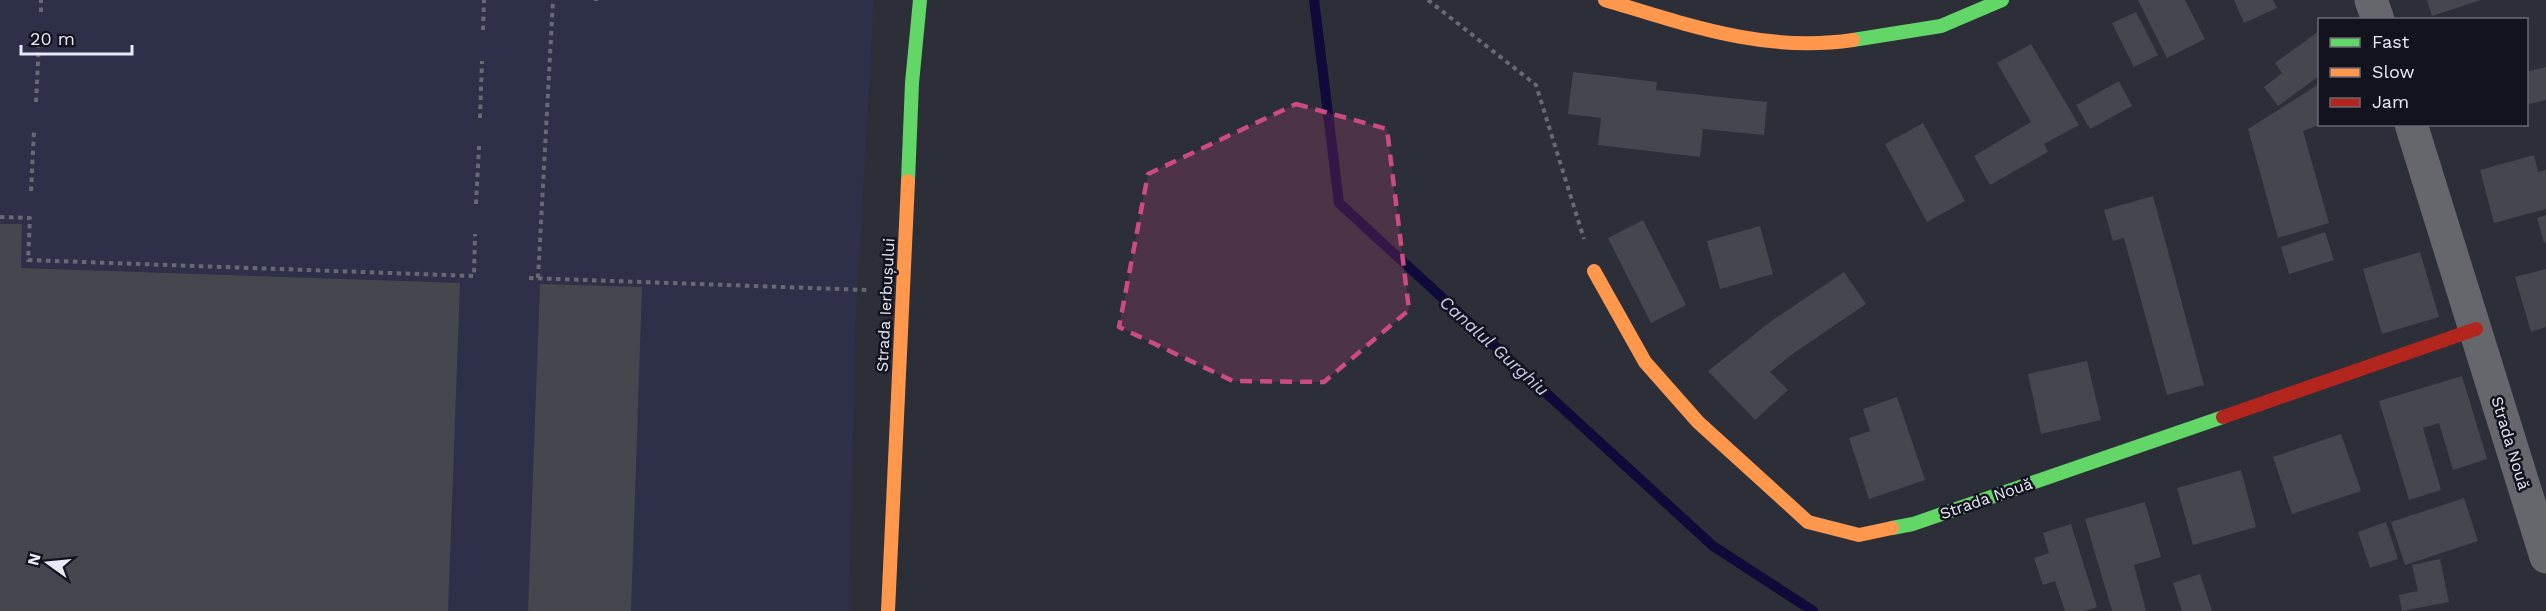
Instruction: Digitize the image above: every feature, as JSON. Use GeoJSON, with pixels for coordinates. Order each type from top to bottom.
{"type":"FeatureCollection","features":[{"type":"Feature","properties":{"kind":"street","name":"Strada Ierbușului"},"geometry":{"type":"LineString","coordinates":[[888,611],[912,83],[920,0]]}},
{"type":"Feature","properties":{"kind":"street"},"geometry":{"type":"LineString","coordinates":[[1605,0],[1703,30],[1747,39],[1769,43],[1826,44],[1941,26],[2002,0]]}},
{"type":"Feature","properties":{"kind":"street"},"geometry":{"type":"LineString","coordinates":[[2372,0],[2377,18]]}},
{"type":"Feature","properties":{"kind":"street","name":"Strada Nouă"},"geometry":{"type":"LineString","coordinates":[[2412,126],[2546,557]]}},
{"type":"Feature","properties":{"kind":"street","name":"Strada Nouă"},"geometry":{"type":"LineString","coordinates":[[1594,272],[1645,362],[1698,422],[1808,522],[1859,535],[1913,524],[2475,329]]}},
{"type":"Feature","properties":{"kind":"path"},"geometry":{"type":"LineString","coordinates":[[41,0],[41,12]]}},
{"type":"Feature","properties":{"kind":"path"},"geometry":{"type":"LineString","coordinates":[[483,30],[484,0]]}},
{"type":"Feature","properties":{"kind":"path"},"geometry":{"type":"LineString","coordinates":[[538,278],[554,0]]}},
{"type":"Feature","properties":{"kind":"path"},"geometry":{"type":"LineString","coordinates":[[1428,0],[1536,85],[1594,272]]}},
{"type":"Feature","properties":{"kind":"path"},"geometry":{"type":"LineString","coordinates":[[36,102],[39,42]]}},
{"type":"Feature","properties":{"kind":"path"},"geometry":{"type":"LineString","coordinates":[[480,118],[482,61]]}},
{"type":"Feature","properties":{"kind":"path"},"geometry":{"type":"LineString","coordinates":[[31,191],[34,131]]}},
{"type":"Feature","properties":{"kind":"path"},"geometry":{"type":"LineString","coordinates":[[476,204],[478,146]]}},
{"type":"Feature","properties":{"kind":"path"},"geometry":{"type":"LineString","coordinates":[[0,217],[30,218],[28,260],[474,276],[475,234]]}},
{"type":"Feature","properties":{"kind":"path"},"geometry":{"type":"LineString","coordinates":[[529,278],[876,290]]}},
{"type":"Feature","properties":{"kind":"highlighted area"},"geometry":{"type":"Polygon","coordinates":[[[1296,104],[1387,129],[1409,310],[1324,382],[1233,381],[1119,327],[1148,174],[1296,104]]]}},
{"type":"Feature","properties":{"kind":"shaded area"},"geometry":{"type":"Polygon","coordinates":[[[0,0],[874,0],[855,337],[849,611],[0,611],[0,0]]]}},
{"type":"Feature","properties":{"kind":"building"},"geometry":{"type":"Polygon","coordinates":[[[2138,0],[2185,0],[2205,39],[2167,58],[2138,0]]]}},
{"type":"Feature","properties":{"kind":"building"},"geometry":{"type":"Polygon","coordinates":[[[2234,0],[2273,0],[2277,8],[2244,23],[2234,0]]]}},
{"type":"Feature","properties":{"kind":"building"},"geometry":{"type":"Polygon","coordinates":[[[2427,0],[2481,0],[2432,16],[2427,0]]]}},
{"type":"Feature","properties":{"kind":"building"},"geometry":{"type":"Polygon","coordinates":[[[2136,12],[2158,55],[2134,67],[2112,23],[2136,12]]]}},
{"type":"Feature","properties":{"kind":"building"},"geometry":{"type":"Polygon","coordinates":[[[2318,32],[2318,77],[2278,106],[2264,87],[2282,73],[2275,63],[2318,32]]]}},
{"type":"Feature","properties":{"kind":"building"},"geometry":{"type":"Polygon","coordinates":[[[2031,44],[2079,125],[2044,144],[2048,152],[1990,185],[1974,156],[2031,122],[1997,63],[2031,44]]]}},
{"type":"Feature","properties":{"kind":"building"},"geometry":{"type":"Polygon","coordinates":[[[2546,67],[2546,100],[2528,104],[2528,72],[2546,67]]]}},
{"type":"Feature","properties":{"kind":"building"},"geometry":{"type":"Polygon","coordinates":[[[1573,72],[1657,82],[1656,90],[1767,102],[1764,135],[1703,129],[1700,157],[1598,145],[1601,118],[1568,114],[1573,72]]]}},
{"type":"Feature","properties":{"kind":"building"},"geometry":{"type":"Polygon","coordinates":[[[2119,81],[2132,106],[2090,129],[2076,105],[2119,81]]]}},
{"type":"Feature","properties":{"kind":"building"},"geometry":{"type":"Polygon","coordinates":[[[2318,85],[2318,125],[2303,131],[2329,223],[2278,238],[2248,129],[2318,85]]]}},
{"type":"Feature","properties":{"kind":"building"},"geometry":{"type":"Polygon","coordinates":[[[1923,123],[1965,201],[1927,222],[1885,144],[1923,123]]]}},
{"type":"Feature","properties":{"kind":"building"},"geometry":{"type":"Polygon","coordinates":[[[2534,155],[2538,172],[2546,170],[2546,209],[2494,223],[2480,170],[2534,155]]]}},
{"type":"Feature","properties":{"kind":"building"},"geometry":{"type":"Polygon","coordinates":[[[2153,196],[2204,385],[2167,395],[2124,238],[2113,241],[2104,210],[2153,196]]]}},
{"type":"Feature","properties":{"kind":"building"},"geometry":{"type":"Polygon","coordinates":[[[2546,215],[2546,242],[2544,243],[2537,218],[2546,215]]]}},
{"type":"Feature","properties":{"kind":"building"},"geometry":{"type":"Polygon","coordinates":[[[1643,220],[1686,305],[1651,323],[1608,238],[1643,220]]]}},
{"type":"Feature","properties":{"kind":"building"},"geometry":{"type":"Polygon","coordinates":[[[0,224],[22,224],[21,268],[460,283],[448,611],[0,611],[0,224]]]}},
{"type":"Feature","properties":{"kind":"building"},"geometry":{"type":"Polygon","coordinates":[[[1760,226],[1773,274],[1720,289],[1707,241],[1760,226]]]}},
{"type":"Feature","properties":{"kind":"building"},"geometry":{"type":"Polygon","coordinates":[[[2325,232],[2334,260],[2289,274],[2281,247],[2325,232]]]}},
{"type":"Feature","properties":{"kind":"building"},"geometry":{"type":"Polygon","coordinates":[[[2420,252],[2439,317],[2382,334],[2363,269],[2420,252]]]}},
{"type":"Feature","properties":{"kind":"building"},"geometry":{"type":"Polygon","coordinates":[[[2546,269],[2546,327],[2531,332],[2515,277],[2546,269]]]}},
{"type":"Feature","properties":{"kind":"building"},"geometry":{"type":"Polygon","coordinates":[[[1844,272],[1866,304],[1770,372],[1788,390],[1755,420],[1708,371],[1770,322],[1844,272]]]}},
{"type":"Feature","properties":{"kind":"building"},"geometry":{"type":"Polygon","coordinates":[[[540,284],[642,287],[631,611],[528,611],[540,284]]]}},
{"type":"Feature","properties":{"kind":"building"},"geometry":{"type":"Polygon","coordinates":[[[2087,361],[2101,420],[2041,434],[2028,374],[2087,361]]]}},
{"type":"Feature","properties":{"kind":"building"},"geometry":{"type":"Polygon","coordinates":[[[2462,376],[2487,459],[2453,470],[2439,423],[2423,428],[2441,490],[2409,500],[2379,401],[2462,376]]]}},
{"type":"Feature","properties":{"kind":"building"},"geometry":{"type":"Polygon","coordinates":[[[1897,397],[1925,480],[1869,499],[1849,438],[1870,431],[1863,409],[1897,397]]]}},
{"type":"Feature","properties":{"kind":"building"},"geometry":{"type":"Polygon","coordinates":[[[2341,434],[2361,491],[2292,514],[2273,457],[2341,434]]]}},
{"type":"Feature","properties":{"kind":"building"},"geometry":{"type":"Polygon","coordinates":[[[2241,470],[2256,527],[2193,545],[2177,488],[2241,470]]]}},
{"type":"Feature","properties":{"kind":"building"},"geometry":{"type":"Polygon","coordinates":[[[2464,498],[2478,541],[2405,565],[2391,522],[2464,498]]]}},
{"type":"Feature","properties":{"kind":"building"},"geometry":{"type":"Polygon","coordinates":[[[2145,502],[2161,557],[2134,565],[2146,611],[2112,611],[2085,519],[2145,502]]]}},
{"type":"Feature","properties":{"kind":"building"},"geometry":{"type":"Polygon","coordinates":[[[2386,522],[2398,559],[2370,568],[2358,532],[2386,522]]]}},
{"type":"Feature","properties":{"kind":"building"},"geometry":{"type":"Polygon","coordinates":[[[2071,524],[2097,607],[2085,611],[2065,611],[2055,581],[2043,585],[2034,558],[2049,553],[2043,533],[2071,524]]]}},
{"type":"Feature","properties":{"kind":"building"},"geometry":{"type":"Polygon","coordinates":[[[2440,559],[2449,602],[2402,611],[2399,595],[2418,591],[2412,565],[2440,559]]]}},
{"type":"Feature","properties":{"kind":"building"},"geometry":{"type":"Polygon","coordinates":[[[2200,574],[2212,611],[2182,611],[2173,583],[2200,574]]]}},
{"type":"Feature","properties":{"kind":"waterway","name":"Canalul Gurghiu"},"geometry":{"type":"LineString","coordinates":[[1314,0],[1339,203],[1713,546],[1813,611]]}},
{"type":"Feature","properties":{"kind":"traffic: fast"},"geometry":{"type":"LineString","coordinates":[[908,181],[912,83],[920,0]]}},
{"type":"Feature","properties":{"kind":"traffic: fast"},"geometry":{"type":"LineString","coordinates":[[1853,40],[1941,26],[2002,0]]}},
{"type":"Feature","properties":{"kind":"traffic: fast"},"geometry":{"type":"LineString","coordinates":[[1892,528],[1913,524],[2223,417]]}},
{"type":"Feature","properties":{"kind":"traffic: slow"},"geometry":{"type":"LineString","coordinates":[[1605,0],[1666,19],[1758,40],[1789,43],[1853,40]]}},
{"type":"Feature","properties":{"kind":"traffic: slow"},"geometry":{"type":"LineString","coordinates":[[888,611],[908,181]]}},
{"type":"Feature","properties":{"kind":"traffic: slow"},"geometry":{"type":"LineString","coordinates":[[1594,271],[1645,362],[1698,422],[1808,522],[1859,535],[1892,528]]}},
{"type":"Feature","properties":{"kind":"traffic: jam"},"geometry":{"type":"LineString","coordinates":[[2223,417],[2476,329]]}}]}
